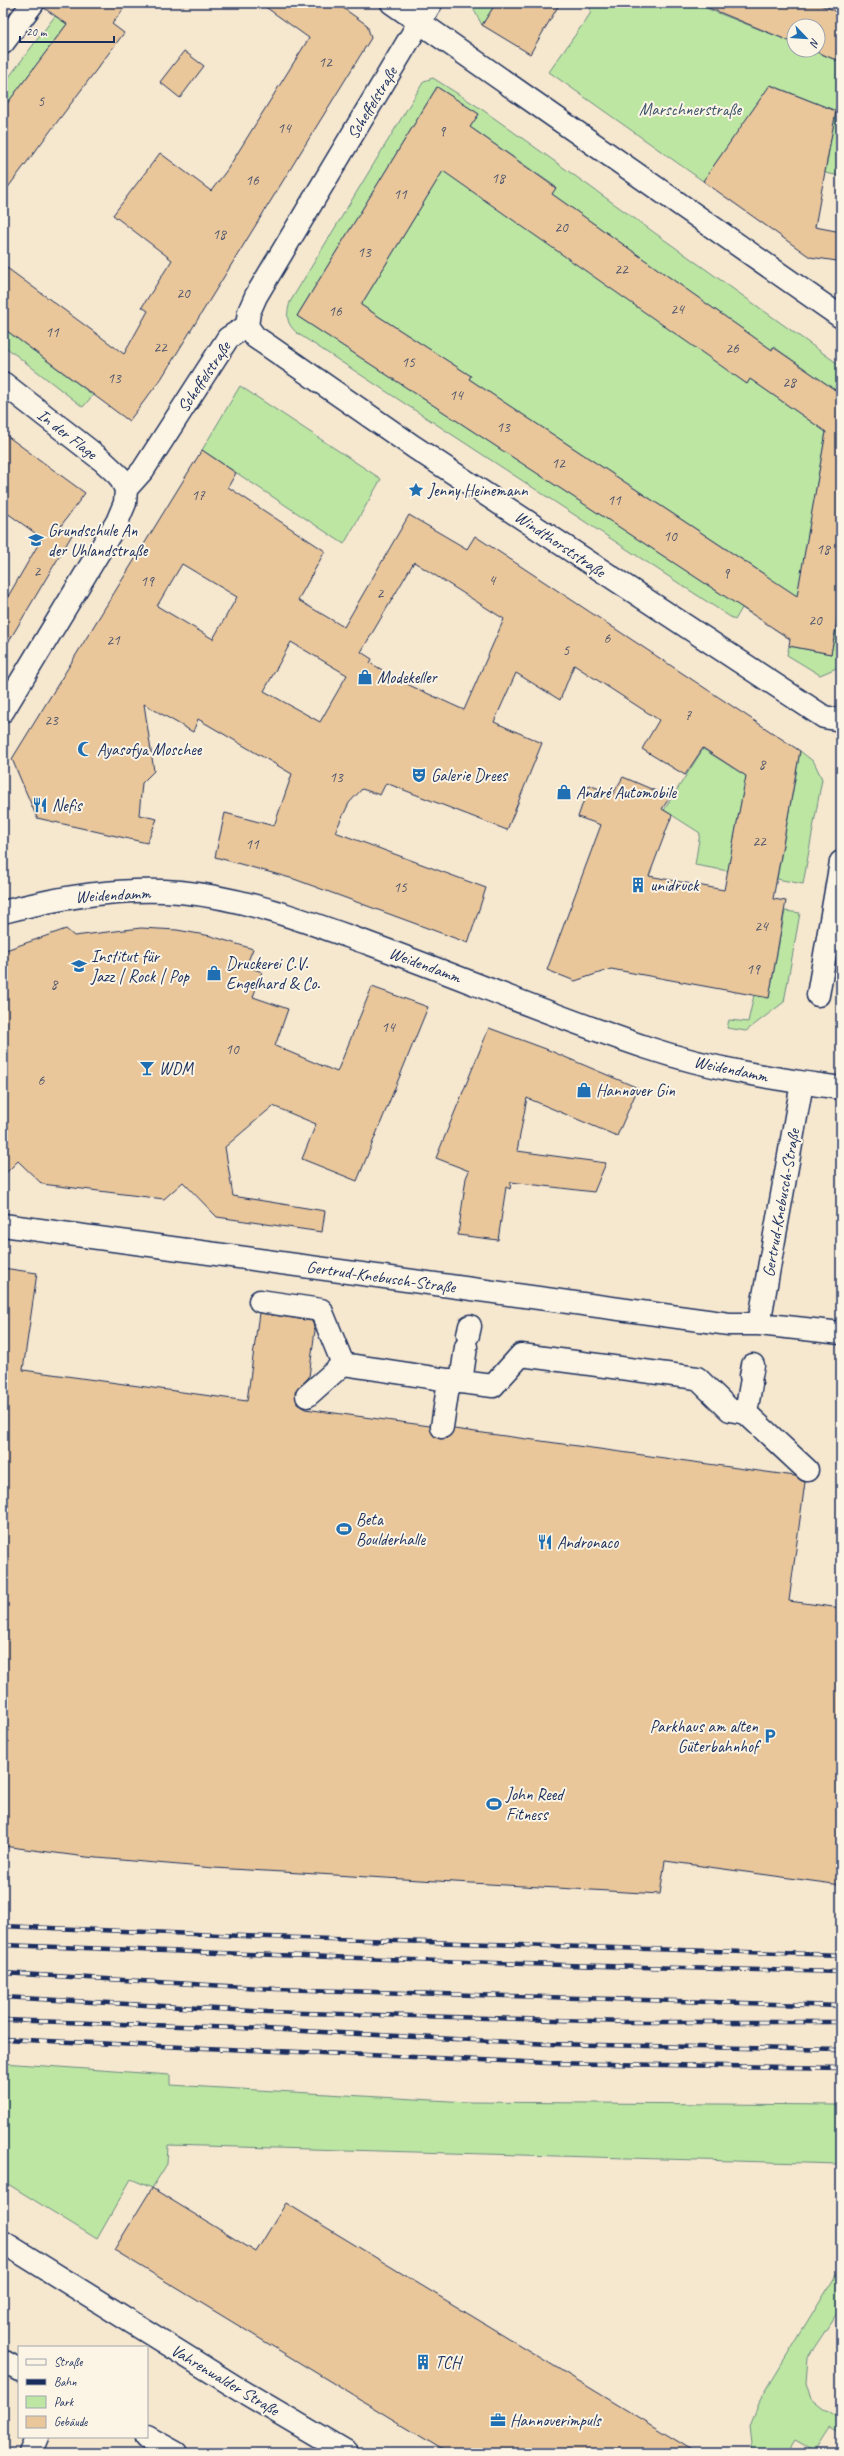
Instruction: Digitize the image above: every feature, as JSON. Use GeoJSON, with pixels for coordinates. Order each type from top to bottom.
{"type":"FeatureCollection","features":[{"type":"Feature","properties":{"kind":"street"},"geometry":{"type":"LineString","coordinates":[[3,43],[32,3]]}},
{"type":"Feature","properties":{"kind":"street"},"geometry":{"type":"LineString","coordinates":[[392,3],[841,317]]}},
{"type":"Feature","properties":{"kind":"street","name":"Scheffelstraße"},"geometry":{"type":"LineString","coordinates":[[126,489],[143,470],[228,338],[247,326],[249,312],[256,296],[420,24],[431,3]]}},
{"type":"Feature","properties":{"kind":"street","name":"Windthorststraße"},"geometry":{"type":"LineString","coordinates":[[247,326],[261,341],[414,447],[824,717],[841,720]]}},
{"type":"Feature","properties":{"kind":"street","name":"In der Flage"},"geometry":{"type":"LineString","coordinates":[[3,383],[103,461],[119,476],[126,489]]}},
{"type":"Feature","properties":{"kind":"street"},"geometry":{"type":"LineString","coordinates":[[3,711],[116,522],[125,503],[126,489]]}},
{"type":"Feature","properties":{"kind":"street"},"geometry":{"type":"LineString","coordinates":[[818,995],[841,862]]}},
{"type":"Feature","properties":{"kind":"street","name":"Weidendamm"},"geometry":{"type":"LineString","coordinates":[[3,912],[47,900],[95,893],[180,892],[220,898],[262,908],[316,924],[651,1049],[713,1066],[841,1088]]}},
{"type":"Feature","properties":{"kind":"street","name":"Gertrud-Knebusch-Straße"},"geometry":{"type":"LineString","coordinates":[[759,1324],[802,1082]]}},
{"type":"Feature","properties":{"kind":"street","name":"Gertrud-Knebusch-Straße"},"geometry":{"type":"LineString","coordinates":[[3,1225],[729,1324],[759,1324],[841,1333]]}},
{"type":"Feature","properties":{"kind":"street"},"geometry":{"type":"LineString","coordinates":[[260,1302],[322,1310],[343,1364]]}},
{"type":"Feature","properties":{"kind":"street"},"geometry":{"type":"LineString","coordinates":[[442,1428],[468,1336]]}},
{"type":"Feature","properties":{"kind":"street"},"geometry":{"type":"LineString","coordinates":[[306,1396],[343,1364],[493,1386],[521,1355],[697,1378],[730,1410],[746,1413],[807,1470]]}},
{"type":"Feature","properties":{"kind":"street"},"geometry":{"type":"LineString","coordinates":[[746,1413],[752,1375]]}},
{"type":"Feature","properties":{"kind":"street","name":"Vahrenwalder Straße"},"geometry":{"type":"LineString","coordinates":[[3,2242],[242,2391],[347,2453]]}},
{"type":"Feature","properties":{"kind":"street"},"geometry":{"type":"LineString","coordinates":[[3,2361],[18,2369]]}},
{"type":"Feature","properties":{"kind":"street"},"geometry":{"type":"LineString","coordinates":[[3,2377],[18,2381]]}},
{"type":"Feature","properties":{"kind":"street"},"geometry":{"type":"LineString","coordinates":[[30,2453],[37,2438]]}},
{"type":"Feature","properties":{"kind":"street"},"geometry":{"type":"LineString","coordinates":[[148,2438],[176,2453]]}},
{"type":"Feature","properties":{"kind":"green space"},"geometry":{"type":"Polygon","coordinates":[[[474,3],[496,3],[482,25],[474,10],[474,3]]]}},
{"type":"Feature","properties":{"kind":"green space","name":"Marschnerstraße"},"geometry":{"type":"Polygon","coordinates":[[[591,3],[693,3],[786,40],[786,58],[826,58],[826,56],[841,62],[841,176],[825,173],[836,111],[771,85],[703,181],[549,72],[590,14],[591,3]]]}},
{"type":"Feature","properties":{"kind":"green space"},"geometry":{"type":"Polygon","coordinates":[[[55,16],[67,24],[3,109],[3,85],[55,16]]]}},
{"type":"Feature","properties":{"kind":"green space"},"geometry":{"type":"Polygon","coordinates":[[[433,78],[480,108],[841,366],[841,394],[774,347],[772,350],[552,194],[556,187],[470,127],[479,114],[437,87],[297,316],[743,608],[764,574],[469,379],[471,376],[361,305],[447,164],[747,384],[750,379],[826,432],[790,639],[773,628],[786,608],[764,594],[751,614],[742,608],[735,620],[297,333],[291,326],[288,319],[290,302],[424,81],[433,78]]]}},
{"type":"Feature","properties":{"kind":"green space"},"geometry":{"type":"Polygon","coordinates":[[[3,328],[93,395],[83,407],[3,345],[3,328]]]}},
{"type":"Feature","properties":{"kind":"green space"},"geometry":{"type":"Polygon","coordinates":[[[240,386],[381,479],[344,544],[202,450],[240,386]]]}},
{"type":"Feature","properties":{"kind":"green space"},"geometry":{"type":"Polygon","coordinates":[[[841,600],[841,666],[820,675],[787,655],[789,646],[831,654],[841,600]]]}},
{"type":"Feature","properties":{"kind":"green space"},"geometry":{"type":"Polygon","coordinates":[[[703,749],[746,776],[728,871],[695,865],[700,833],[664,810],[703,749]]]}},
{"type":"Feature","properties":{"kind":"green space"},"geometry":{"type":"Polygon","coordinates":[[[800,751],[814,762],[822,779],[803,884],[777,879],[800,751]]]}},
{"type":"Feature","properties":{"kind":"green space"},"geometry":{"type":"Polygon","coordinates":[[[785,911],[800,913],[784,1002],[746,1031],[727,1028],[729,1020],[748,1022],[754,995],[769,997],[785,911]]]}},
{"type":"Feature","properties":{"kind":"green space"},"geometry":{"type":"Polygon","coordinates":[[[3,2063],[170,2075],[170,2085],[467,2102],[838,2105],[839,2164],[168,2145],[167,2164],[152,2188],[131,2179],[97,2239],[3,2181],[3,2063]]]}},
{"type":"Feature","properties":{"kind":"green space"},"geometry":{"type":"Polygon","coordinates":[[[841,2267],[841,2307],[808,2357],[806,2383],[811,2399],[841,2420],[841,2434],[830,2428],[815,2451],[795,2440],[787,2453],[752,2453],[749,2426],[759,2402],[841,2267]]]}},
{"type":"Feature","properties":{"kind":"building"},"geometry":{"type":"Polygon","coordinates":[[[45,3],[128,3],[112,24],[124,33],[3,194],[3,109],[67,24],[44,8],[45,3]]]}},
{"type":"Feature","properties":{"kind":"building"},"geometry":{"type":"Polygon","coordinates":[[[260,3],[336,3],[367,25],[371,38],[161,379],[129,421],[3,328],[3,265],[124,354],[148,311],[142,307],[172,260],[113,215],[160,153],[211,191],[227,170],[309,38],[260,3]]]}},
{"type":"Feature","properties":{"kind":"building"},"geometry":{"type":"Polygon","coordinates":[[[496,3],[560,3],[530,54],[482,25],[496,3]]]}},
{"type":"Feature","properties":{"kind":"building"},"geometry":{"type":"Polygon","coordinates":[[[697,3],[816,3],[841,13],[841,62],[826,56],[826,18],[786,18],[786,40],[697,3]]]}},
{"type":"Feature","properties":{"kind":"building"},"geometry":{"type":"Polygon","coordinates":[[[184,51],[204,66],[180,98],[160,82],[184,51]]]}},
{"type":"Feature","properties":{"kind":"building"},"geometry":{"type":"Polygon","coordinates":[[[770,85],[836,111],[815,227],[841,232],[837,261],[810,257],[703,181],[770,85]]]}},
{"type":"Feature","properties":{"kind":"building"},"geometry":{"type":"Polygon","coordinates":[[[437,87],[479,114],[470,127],[556,188],[552,194],[772,350],[773,347],[841,394],[841,600],[831,654],[789,646],[790,639],[297,316],[437,87]],[[443,171],[361,305],[471,376],[469,379],[797,596],[826,432],[750,379],[747,384],[443,171]]]}},
{"type":"Feature","properties":{"kind":"building","name":"Grundschule An der Uhlandstraße"},"geometry":{"type":"Polygon","coordinates":[[[3,433],[85,493],[60,527],[72,535],[3,651],[3,605],[42,538],[3,510],[3,433]]]}},
{"type":"Feature","properties":{"kind":"building"},"geometry":{"type":"Polygon","coordinates":[[[202,450],[236,473],[228,487],[325,551],[298,600],[344,627],[409,515],[467,549],[475,536],[800,751],[773,899],[786,901],[769,998],[611,969],[575,981],[547,970],[601,825],[578,817],[589,785],[613,794],[623,777],[670,797],[662,809],[672,815],[649,876],[724,890],[746,776],[703,748],[685,775],[642,749],[659,720],[574,665],[560,700],[516,673],[494,722],[542,743],[507,830],[386,783],[380,795],[362,789],[349,803],[335,832],[486,888],[468,943],[294,879],[215,857],[225,813],[274,826],[292,774],[198,719],[193,732],[144,704],[154,771],[142,783],[139,815],[157,819],[147,843],[37,818],[12,759],[202,450]],[[414,562],[361,652],[372,659],[370,663],[411,686],[464,710],[504,619],[414,562]],[[182,564],[157,606],[213,639],[237,597],[182,564]],[[291,642],[264,691],[320,722],[347,675],[291,642]]]}},
{"type":"Feature","properties":{"kind":"building"},"geometry":{"type":"Polygon","coordinates":[[[141,928],[177,930],[211,936],[253,949],[246,966],[262,972],[253,997],[288,1009],[275,1046],[337,1072],[372,987],[428,1007],[357,1181],[302,1159],[316,1124],[273,1106],[225,1147],[233,1196],[325,1211],[322,1232],[217,1217],[183,1182],[164,1199],[42,1184],[18,1161],[3,1176],[3,951],[66,929],[74,936],[141,928]]]}},
{"type":"Feature","properties":{"kind":"building"},"geometry":{"type":"Polygon","coordinates":[[[489,1028],[546,1049],[638,1088],[617,1136],[527,1098],[517,1151],[606,1163],[594,1192],[511,1182],[510,1189],[506,1187],[498,1240],[458,1235],[466,1178],[469,1171],[436,1158],[489,1028]]]}},
{"type":"Feature","properties":{"kind":"building"},"geometry":{"type":"Polygon","coordinates":[[[3,1268],[37,1273],[23,1370],[247,1401],[259,1313],[312,1321],[315,1330],[309,1377],[295,1392],[297,1404],[305,1409],[430,1426],[434,1436],[440,1439],[447,1438],[454,1429],[795,1476],[805,1482],[789,1601],[841,1608],[841,1885],[665,1861],[660,1894],[214,1868],[86,1857],[3,1846],[3,1268]]]}},
{"type":"Feature","properties":{"kind":"building","name":"TCH"},"geometry":{"type":"Polygon","coordinates":[[[152,2188],[256,2252],[286,2203],[697,2453],[448,2453],[114,2250],[152,2188]]]}},
{"type":"Feature","properties":{"kind":"railway"},"geometry":{"type":"LineString","coordinates":[[3,1926],[268,1937],[841,1955]]}},
{"type":"Feature","properties":{"kind":"railway"},"geometry":{"type":"LineString","coordinates":[[3,1945],[525,1964],[841,1972]]}},
{"type":"Feature","properties":{"kind":"railway"},"geometry":{"type":"LineString","coordinates":[[3,1973],[276,1989],[841,2006]]}},
{"type":"Feature","properties":{"kind":"railway"},"geometry":{"type":"LineString","coordinates":[[3,1997],[268,2012],[628,2022],[841,2022]]}},
{"type":"Feature","properties":{"kind":"railway"},"geometry":{"type":"LineString","coordinates":[[3,2020],[265,2029],[550,2044],[841,2050]]}},
{"type":"Feature","properties":{"kind":"railway"},"geometry":{"type":"LineString","coordinates":[[3,2039],[547,2063],[841,2068]]}},
{"type":"Feature","properties":{"kind":"place","name":"Jenny Heinemann"},"geometry":{"type":"Point","coordinates":[416,490]}},
{"type":"Feature","properties":{"kind":"place","name":"Grundschule An der Uhlandstraße"},"geometry":{"type":"Point","coordinates":[36,540]}},
{"type":"Feature","properties":{"kind":"place","name":"Modekeller"},"geometry":{"type":"Point","coordinates":[365,677]}},
{"type":"Feature","properties":{"kind":"place","name":"Ayasofya Moschee"},"geometry":{"type":"Point","coordinates":[85,749]}},
{"type":"Feature","properties":{"kind":"place","name":"Galerie Drees"},"geometry":{"type":"Point","coordinates":[419,775]}},
{"type":"Feature","properties":{"kind":"place","name":"André Automobile"},"geometry":{"type":"Point","coordinates":[564,792]}},
{"type":"Feature","properties":{"kind":"place","name":"Nefis"},"geometry":{"type":"Point","coordinates":[40,805]}},
{"type":"Feature","properties":{"kind":"place","name":"unidruck"},"geometry":{"type":"Point","coordinates":[638,885]}},
{"type":"Feature","properties":{"kind":"place","name":"Institut für Jazz | Rock | Pop"},"geometry":{"type":"Point","coordinates":[79,966]}},
{"type":"Feature","properties":{"kind":"place","name":"Druckerei C.V. Engelhard & Co."},"geometry":{"type":"Point","coordinates":[214,973]}},
{"type":"Feature","properties":{"kind":"place","name":"WDM"},"geometry":{"type":"Point","coordinates":[147,1068]}},
{"type":"Feature","properties":{"kind":"place","name":"Hannover Gin"},"geometry":{"type":"Point","coordinates":[584,1090]}},
{"type":"Feature","properties":{"kind":"place","name":"Beta Boulderhalle"},"geometry":{"type":"Point","coordinates":[344,1529]}},
{"type":"Feature","properties":{"kind":"place","name":"Andronaco"},"geometry":{"type":"Point","coordinates":[545,1542]}},
{"type":"Feature","properties":{"kind":"place","name":"Parkhaus am alten Güterbahnhof"},"geometry":{"type":"Point","coordinates":[770,1736]}},
{"type":"Feature","properties":{"kind":"place","name":"John Reed Fitness"},"geometry":{"type":"Point","coordinates":[494,1804]}},
{"type":"Feature","properties":{"kind":"place","name":"TCH"},"geometry":{"type":"Point","coordinates":[423,2362]}},
{"type":"Feature","properties":{"kind":"place","name":"Hannoverimpuls"},"geometry":{"type":"Point","coordinates":[498,2420]}}]}
